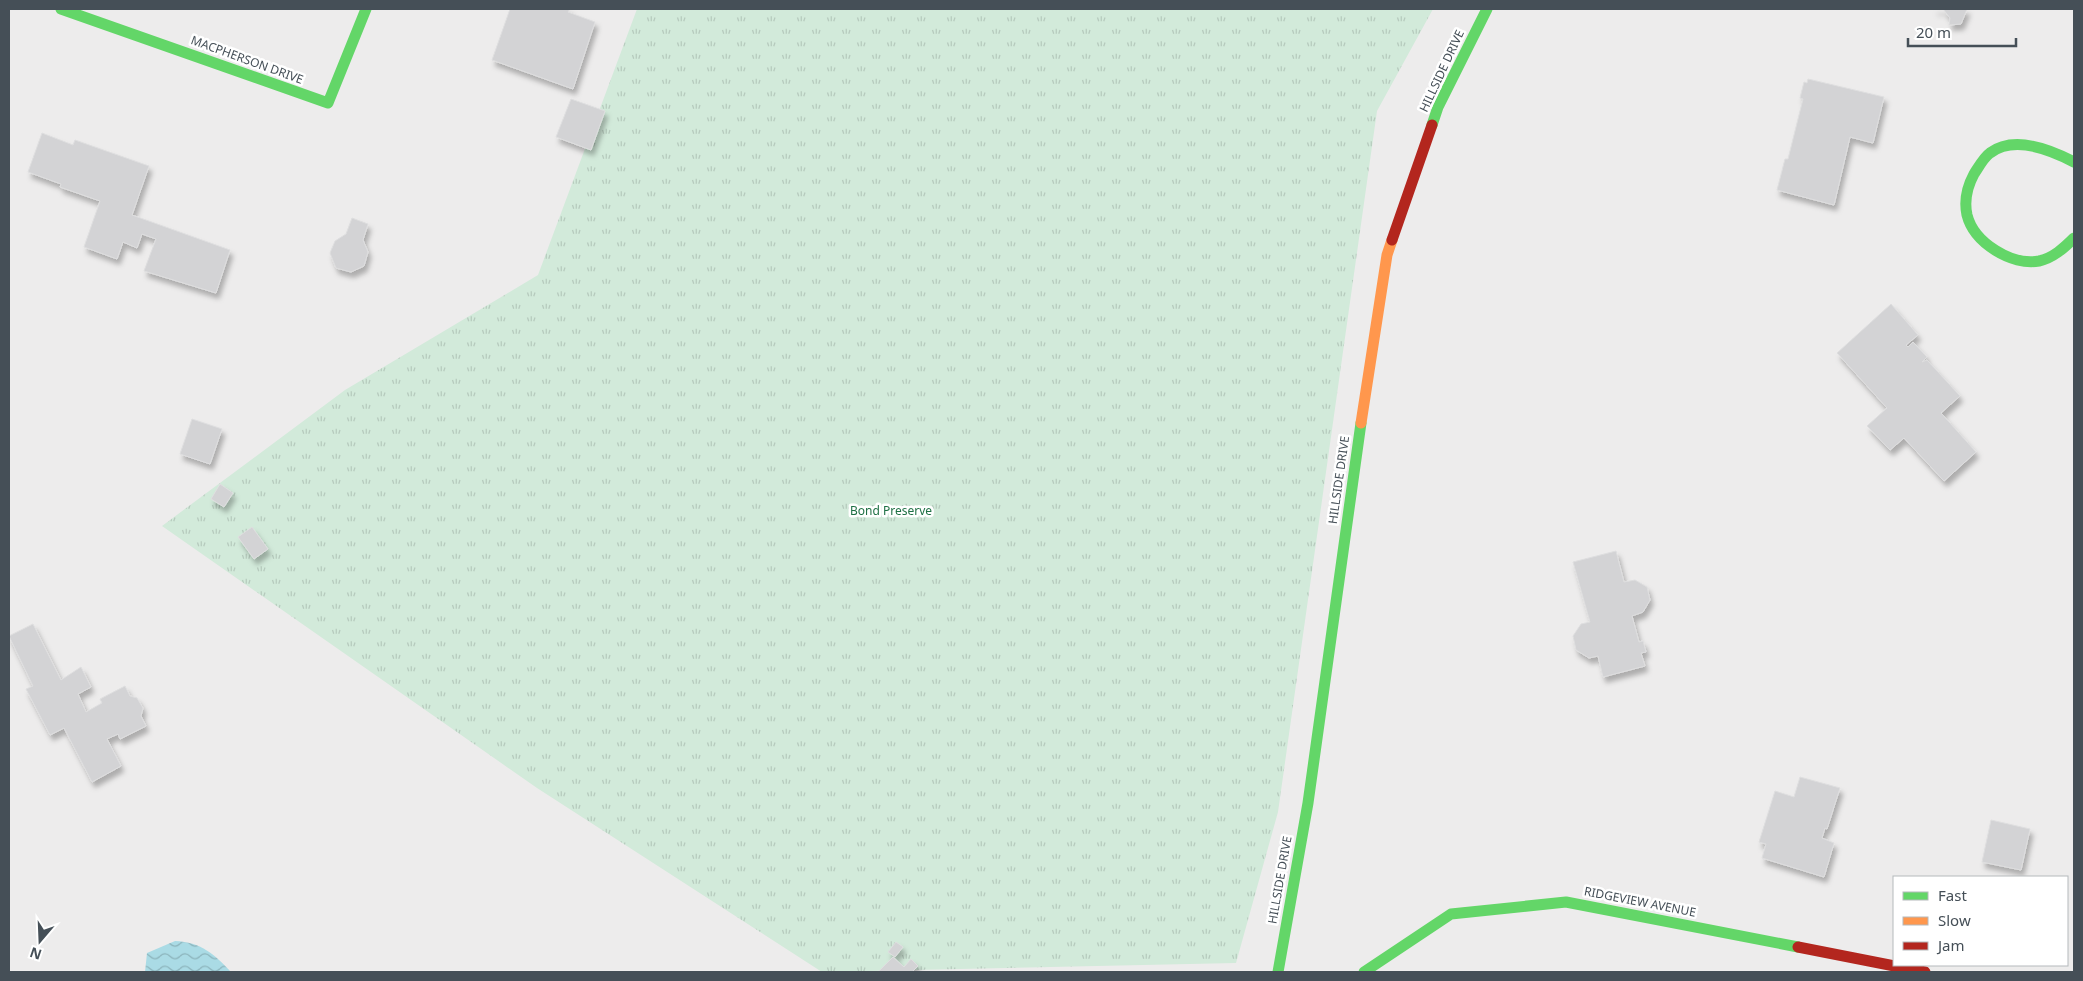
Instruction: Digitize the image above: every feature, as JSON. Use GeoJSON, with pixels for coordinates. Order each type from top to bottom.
{"type":"FeatureCollection","features":[{"type":"Feature","properties":{"kind":"street","name":"MACPHERSON DRIVE"},"geometry":{"type":"LineString","coordinates":[[61,9],[328,104],[366,9]]}},
{"type":"Feature","properties":{"kind":"street","name":"HILLSIDE DRIVE"},"geometry":{"type":"LineString","coordinates":[[1278,972],[1308,803],[1362,412],[1387,254],[1438,107],[1487,9]]}},
{"type":"Feature","properties":{"kind":"street"},"geometry":{"type":"LineString","coordinates":[[2074,162],[2048,150],[2018,144],[1991,152],[1971,178],[1966,207],[1976,233],[2000,254],[2021,262],[2039,262],[2058,254],[2074,238]]}},
{"type":"Feature","properties":{"kind":"street","name":"RIDGEVIEW AVENUE"},"geometry":{"type":"LineString","coordinates":[[1364,972],[1451,914],[1566,902],[1893,966]]}},
{"type":"Feature","properties":{"kind":"street","name":"RIDGEVIEW AVENUE"},"geometry":{"type":"LineString","coordinates":[[1894,966],[1925,972]]}},
{"type":"Feature","properties":{"kind":"green space","name":"Bond Preserve"},"geometry":{"type":"Polygon","coordinates":[[[637,9],[1433,9],[1377,111],[1278,812],[1236,963],[822,972],[537,788],[162,526],[345,390],[538,275],[637,9]]]}},
{"type":"Feature","properties":{"kind":"water"},"geometry":{"type":"Polygon","coordinates":[[[175,941],[192,944],[206,950],[231,972],[145,972],[147,953],[175,941]]]}},
{"type":"Feature","properties":{"kind":"building"},"geometry":{"type":"Polygon","coordinates":[[[510,9],[570,9],[568,12],[595,22],[573,89],[492,60],[510,9]]]}},
{"type":"Feature","properties":{"kind":"building"},"geometry":{"type":"Polygon","coordinates":[[[1943,9],[1967,9],[1961,24],[1949,25],[1950,18],[1943,9]]]}},
{"type":"Feature","properties":{"kind":"building"},"geometry":{"type":"Polygon","coordinates":[[[1808,79],[1884,97],[1873,143],[1850,137],[1834,205],[1777,190],[1785,159],[1788,159],[1803,99],[1800,98],[1804,82],[1807,83],[1808,79]]]}},
{"type":"Feature","properties":{"kind":"building"},"geometry":{"type":"Polygon","coordinates":[[[571,99],[605,111],[591,150],[556,137],[571,99]]]}},
{"type":"Feature","properties":{"kind":"building"},"geometry":{"type":"Polygon","coordinates":[[[42,133],[73,145],[75,140],[149,166],[132,215],[230,250],[216,293],[144,271],[156,239],[142,234],[137,248],[123,242],[117,259],[84,247],[100,201],[60,187],[61,184],[28,172],[42,133]]]}},
{"type":"Feature","properties":{"kind":"building"},"geometry":{"type":"Polygon","coordinates":[[[352,218],[368,224],[363,240],[368,252],[364,266],[351,272],[336,268],[330,253],[335,241],[346,234],[352,218]]]}},
{"type":"Feature","properties":{"kind":"building"},"geometry":{"type":"Polygon","coordinates":[[[1891,304],[1918,335],[1906,345],[1908,347],[1913,342],[1927,357],[1922,362],[1927,360],[1960,396],[1941,413],[1976,452],[1944,481],[1904,438],[1890,450],[1867,426],[1887,408],[1837,353],[1891,304]]]}},
{"type":"Feature","properties":{"kind":"building"},"geometry":{"type":"Polygon","coordinates":[[[192,419],[222,429],[210,464],[180,454],[192,419]]]}},
{"type":"Feature","properties":{"kind":"building"},"geometry":{"type":"Polygon","coordinates":[[[220,484],[233,493],[224,507],[211,499],[220,484]]]}},
{"type":"Feature","properties":{"kind":"building"},"geometry":{"type":"Polygon","coordinates":[[[252,527],[268,549],[254,559],[238,537],[252,527]]]}},
{"type":"Feature","properties":{"kind":"building"},"geometry":{"type":"Polygon","coordinates":[[[1616,551],[1624,582],[1635,580],[1647,587],[1650,600],[1643,612],[1632,616],[1639,642],[1643,641],[1646,652],[1641,653],[1645,666],[1603,677],[1598,656],[1589,658],[1576,650],[1573,636],[1581,624],[1590,622],[1573,562],[1616,551]]]}},
{"type":"Feature","properties":{"kind":"building"},"geometry":{"type":"Polygon","coordinates":[[[33,624],[61,680],[81,667],[91,687],[78,694],[86,712],[102,703],[100,699],[125,686],[130,696],[137,698],[143,708],[141,716],[146,726],[120,739],[118,734],[107,739],[121,766],[92,782],[64,728],[50,735],[26,689],[33,686],[9,636],[33,624]]]}},
{"type":"Feature","properties":{"kind":"building"},"geometry":{"type":"Polygon","coordinates":[[[1800,777],[1840,788],[1827,829],[1825,828],[1822,838],[1834,843],[1824,877],[1762,858],[1766,844],[1759,842],[1775,791],[1794,797],[1800,777]]]}},
{"type":"Feature","properties":{"kind":"building"},"geometry":{"type":"Polygon","coordinates":[[[1991,820],[2030,829],[2021,870],[1982,862],[1991,820]]]}},
{"type":"Feature","properties":{"kind":"building"},"geometry":{"type":"Polygon","coordinates":[[[896,942],[903,947],[895,957],[888,952],[896,942]]]}},
{"type":"Feature","properties":{"kind":"building"},"geometry":{"type":"Polygon","coordinates":[[[893,957],[904,967],[911,959],[918,966],[912,972],[878,972],[893,957]]]}},
{"type":"Feature","properties":{"kind":"traffic: fast"},"geometry":{"type":"LineString","coordinates":[[61,9],[328,103],[366,9]]}},
{"type":"Feature","properties":{"kind":"traffic: fast"},"geometry":{"type":"LineString","coordinates":[[1432,125],[1438,107],[1487,9]]}},
{"type":"Feature","properties":{"kind":"traffic: fast"},"geometry":{"type":"LineString","coordinates":[[2074,162],[2055,153],[2032,146],[2010,145],[2000,148],[1990,153],[1981,163],[1974,174],[1966,199],[1967,215],[1977,235],[1996,250],[2017,260],[2028,262],[2044,260],[2058,252],[2074,238]]}},
{"type":"Feature","properties":{"kind":"traffic: fast"},"geometry":{"type":"LineString","coordinates":[[1278,972],[1308,803],[1361,423]]}},
{"type":"Feature","properties":{"kind":"traffic: fast"},"geometry":{"type":"LineString","coordinates":[[1364,972],[1451,914],[1566,902],[1798,947]]}},
{"type":"Feature","properties":{"kind":"traffic: slow"},"geometry":{"type":"LineString","coordinates":[[1361,423],[1387,255],[1392,240]]}},
{"type":"Feature","properties":{"kind":"traffic: jam"},"geometry":{"type":"LineString","coordinates":[[1392,240],[1432,125]]}},
{"type":"Feature","properties":{"kind":"traffic: jam"},"geometry":{"type":"LineString","coordinates":[[1798,947],[1893,966]]}},
{"type":"Feature","properties":{"kind":"traffic: jam"},"geometry":{"type":"LineString","coordinates":[[1895,966],[1925,972]]}}]}
